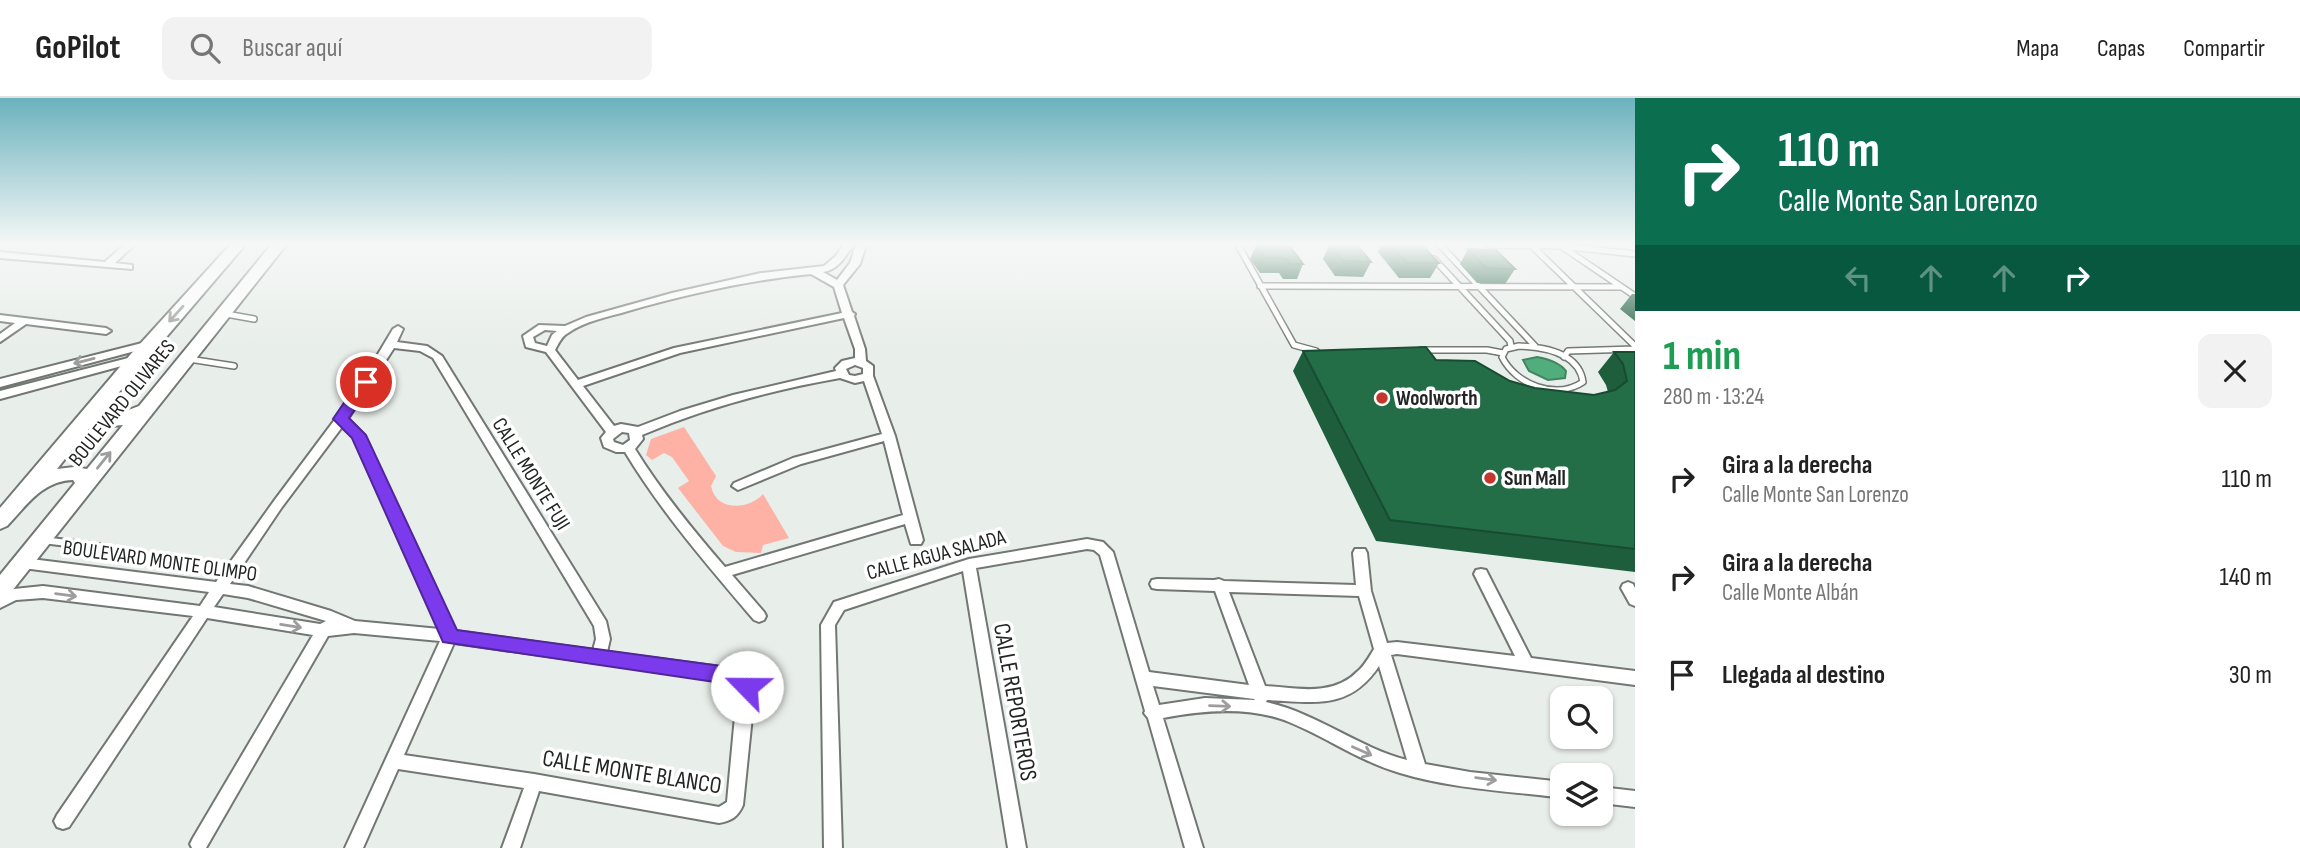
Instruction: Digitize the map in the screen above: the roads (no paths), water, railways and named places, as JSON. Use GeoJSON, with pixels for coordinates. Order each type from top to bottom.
{"type":"FeatureCollection","features":[{"type":"Feature","properties":{"kind":"street","name":"BOULEVARD OLIVARES"},"geometry":{"type":"LineString","coordinates":[[0,521],[33,485],[136,359],[207,280]]}},
{"type":"Feature","properties":{"kind":"street","name":"BOULEVARD OLIVARES"},"geometry":{"type":"LineString","coordinates":[[0,590],[251,280]]}},
{"type":"Feature","properties":{"kind":"street"},"geometry":{"type":"LineString","coordinates":[[550,349],[556,337],[566,329],[590,319],[672,296],[747,280]]}},
{"type":"Feature","properties":{"kind":"street"},"geometry":{"type":"LineString","coordinates":[[829,280],[838,285],[850,314],[861,362]]}},
{"type":"Feature","properties":{"kind":"street"},"geometry":{"type":"LineString","coordinates":[[838,285],[842,280]]}},
{"type":"Feature","properties":{"kind":"street"},"geometry":{"type":"LineString","coordinates":[[576,384],[691,347],[850,314]]}},
{"type":"Feature","properties":{"kind":"street"},"geometry":{"type":"LineString","coordinates":[[0,318],[106,331]]}},
{"type":"Feature","properties":{"kind":"street"},"geometry":{"type":"LineString","coordinates":[[0,339],[25,320]]}},
{"type":"Feature","properties":{"kind":"street"},"geometry":{"type":"LineString","coordinates":[[566,329],[543,327],[528,336],[530,345],[550,349],[612,432]]}},
{"type":"Feature","properties":{"kind":"street"},"geometry":{"type":"LineString","coordinates":[[63,821],[341,419],[391,344],[398,328]]}},
{"type":"Feature","properties":{"kind":"street"},"geometry":{"type":"LineString","coordinates":[[0,383],[150,344]]}},
{"type":"Feature","properties":{"kind":"street","name":"CALLE MONTE FUJI"},"geometry":{"type":"LineString","coordinates":[[391,344],[423,348],[437,356],[601,625],[603,639],[598,657]]}},
{"type":"Feature","properties":{"kind":"street"},"geometry":{"type":"LineString","coordinates":[[0,395],[136,359]]}},
{"type":"Feature","properties":{"kind":"street"},"geometry":{"type":"LineString","coordinates":[[842,374],[840,368],[846,363],[861,362],[870,369],[868,376],[889,436],[915,540]]}},
{"type":"Feature","properties":{"kind":"street"},"geometry":{"type":"LineString","coordinates":[[636,433],[667,419],[809,380],[842,374],[855,380],[868,376]]}},
{"type":"Feature","properties":{"kind":"street"},"geometry":{"type":"LineString","coordinates":[[93,412],[100,419],[118,420],[146,410]]}},
{"type":"Feature","properties":{"kind":"street"},"geometry":{"type":"LineString","coordinates":[[341,419],[358,435],[450,636],[354,848]]}},
{"type":"Feature","properties":{"kind":"street"},"geometry":{"type":"LineString","coordinates":[[626,428],[636,433],[636,442],[628,447],[614,448],[608,444],[607,438],[612,432],[626,428]]}},
{"type":"Feature","properties":{"kind":"street"},"geometry":{"type":"LineString","coordinates":[[738,486],[797,461],[889,436]]}},
{"type":"Feature","properties":{"kind":"street"},"geometry":{"type":"LineString","coordinates":[[628,447],[691,537],[759,616]]}},
{"type":"Feature","properties":{"kind":"street"},"geometry":{"type":"LineString","coordinates":[[33,485],[50,477],[70,473],[80,474],[85,484]]}},
{"type":"Feature","properties":{"kind":"street"},"geometry":{"type":"LineString","coordinates":[[722,573],[909,518]]}},
{"type":"Feature","properties":{"kind":"street","name":"CALLE AGUA SALADA"},"geometry":{"type":"LineString","coordinates":[[833,848],[828,625],[839,606],[969,564],[1087,544],[1098,546],[1106,552],[1143,678]]}},
{"type":"Feature","properties":{"kind":"street"},"geometry":{"type":"LineString","coordinates":[[1360,553],[1364,591],[1418,769]]}},
{"type":"Feature","properties":{"kind":"street","name":"BOULEVARD MONTE OLIMPO"},"geometry":{"type":"LineString","coordinates":[[23,563],[213,601],[248,592],[327,624]]}},
{"type":"Feature","properties":{"kind":"street","name":"CALLE REPORTEROS"},"geometry":{"type":"LineString","coordinates":[[969,564],[1017,848]]}},
{"type":"Feature","properties":{"kind":"street"},"geometry":{"type":"LineString","coordinates":[[1481,574],[1526,664]]}},
{"type":"Feature","properties":{"kind":"street"},"geometry":{"type":"LineString","coordinates":[[1157,584],[1364,591]]}},
{"type":"Feature","properties":{"kind":"street"},"geometry":{"type":"LineString","coordinates":[[1219,584],[1262,700]]}},
{"type":"Feature","properties":{"kind":"street"},"geometry":{"type":"LineString","coordinates":[[0,602],[14,595],[43,592],[213,601],[327,624],[450,636],[744,680]]}},
{"type":"Feature","properties":{"kind":"street"},"geometry":{"type":"LineString","coordinates":[[199,844],[327,624]]}},
{"type":"Feature","properties":{"kind":"street"},"geometry":{"type":"LineString","coordinates":[[1152,713],[1192,705],[1327,696],[1352,686],[1365,675],[1382,650],[1397,648],[1635,678]]}},
{"type":"Feature","properties":{"kind":"street"},"geometry":{"type":"LineString","coordinates":[[1194,848],[1143,678],[1187,682],[1262,700],[1380,759],[1418,769],[1550,788]]}},
{"type":"Feature","properties":{"kind":"street","name":"CALLE MONTE BLANCO"},"geometry":{"type":"LineString","coordinates":[[394,761],[534,782],[719,815],[728,813],[735,805],[747,687],[744,680]]}},
{"type":"Feature","properties":{"kind":"street"},"geometry":{"type":"LineString","coordinates":[[1187,682],[1192,705]]}},
{"type":"Feature","properties":{"kind":"street"},"geometry":{"type":"LineString","coordinates":[[511,848],[534,782]]}},
{"type":"Feature","properties":{"kind":"street"},"geometry":{"type":"LineString","coordinates":[[1613,796],[1635,799]]}},
{"type":"Feature","properties":{"kind":"lane"},"geometry":{"type":"LineString","coordinates":[[1258,280],[1294,345],[1309,351],[1322,351]]}},
{"type":"Feature","properties":{"kind":"lane"},"geometry":{"type":"LineString","coordinates":[[1454,280],[1510,341],[1511,347]]}},
{"type":"Feature","properties":{"kind":"lane"},"geometry":{"type":"LineString","coordinates":[[1472,280],[1536,347]]}},
{"type":"Feature","properties":{"kind":"lane"},"geometry":{"type":"LineString","coordinates":[[1568,280],[1635,347]]}},
{"type":"Feature","properties":{"kind":"lane"},"geometry":{"type":"LineString","coordinates":[[1611,280],[1635,296]]}},
{"type":"Feature","properties":{"kind":"lane"},"geometry":{"type":"LineString","coordinates":[[1261,286],[1621,287]]}},
{"type":"Feature","properties":{"kind":"lane"},"geometry":{"type":"LineString","coordinates":[[224,314],[254,318]]}},
{"type":"Feature","properties":{"kind":"lane"},"geometry":{"type":"LineString","coordinates":[[1410,350],[1487,350],[1503,353],[1511,347],[1536,347],[1564,357],[1582,373],[1583,382],[1574,389],[1548,388],[1519,377],[1506,367],[1503,353]]}},
{"type":"Feature","properties":{"kind":"lane"},"geometry":{"type":"LineString","coordinates":[[1564,357],[1568,351],[1635,347]]}},
{"type":"Feature","properties":{"kind":"lane"},"geometry":{"type":"LineString","coordinates":[[187,359],[234,366]]}},
{"type":"Feature","properties":{"kind":"lane"},"geometry":{"type":"LineString","coordinates":[[41,540],[107,548]]}},
{"type":"Feature","properties":{"kind":"place","name":"Woolworth"},"geometry":{"type":"Point","coordinates":[1382,398]}},
{"type":"Feature","properties":{"kind":"place","name":"Sun Mall"},"geometry":{"type":"Point","coordinates":[1490,478]}}]}
